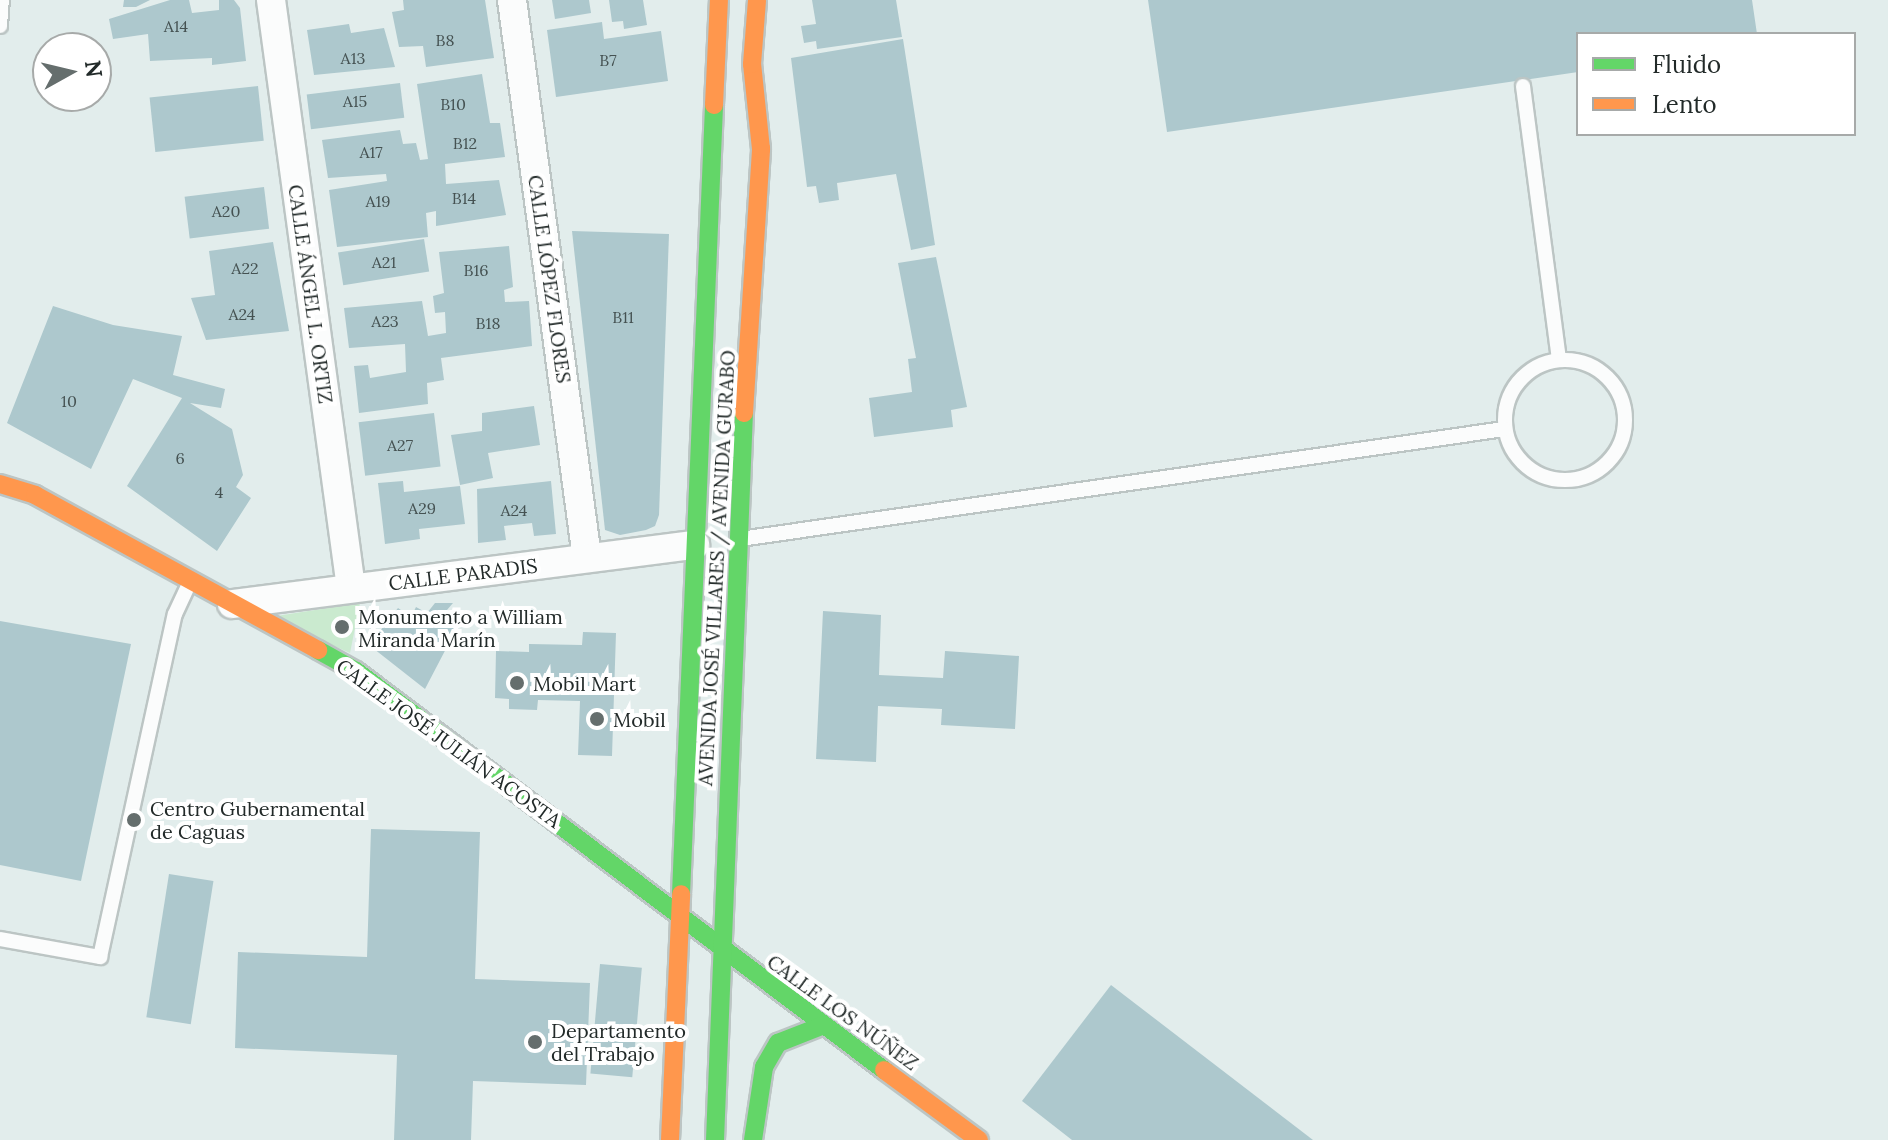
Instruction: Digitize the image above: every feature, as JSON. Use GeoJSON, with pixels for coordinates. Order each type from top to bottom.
{"type":"FeatureCollection","features":[{"type":"Feature","properties":{"kind":"main road","name":"AVENIDA JOSÉ VILLARES / AVENIDA GURABO"},"geometry":{"type":"LineString","coordinates":[[715,1140],[720,950],[716,542],[719,0]]}},
{"type":"Feature","properties":{"kind":"main road","name":"AVENIDA JOSÉ VILLARES / AVENIDA GURABO"},"geometry":{"type":"LineString","coordinates":[[670,1140],[687,731],[716,542],[761,149],[752,64],[757,0]]}},
{"type":"Feature","properties":{"kind":"main road","name":"CALLE JOSÉ JULIÁN ACOSTA"},"geometry":{"type":"LineString","coordinates":[[0,484],[35,495],[356,671],[606,858],[680,920]]}},
{"type":"Feature","properties":{"kind":"main road"},"geometry":{"type":"LineString","coordinates":[[687,731],[694,854],[720,950]]}},
{"type":"Feature","properties":{"kind":"main road","name":"CALLE LOS NÚÑEZ"},"geometry":{"type":"LineString","coordinates":[[680,920],[979,1140]]}},
{"type":"Feature","properties":{"kind":"main road"},"geometry":{"type":"LineString","coordinates":[[753,1140],[764,1067],[778,1043],[824,1025]]}},
{"type":"Feature","properties":{"kind":"street","name":"CALLE ÁNGEL L. ORTIZ"},"geometry":{"type":"LineString","coordinates":[[271,0],[351,588]]}},
{"type":"Feature","properties":{"kind":"street","name":"CALLE LÓPEZ FLORES"},"geometry":{"type":"LineString","coordinates":[[512,0],[587,558]]}},
{"type":"Feature","properties":{"kind":"street","name":"CALLE JOSÉ JULIÁN ACOSTA"},"geometry":{"type":"LineString","coordinates":[[0,467],[35,495]]}},
{"type":"Feature","properties":{"kind":"street","name":"CALLE PARADIS"},"geometry":{"type":"LineString","coordinates":[[232,604],[716,542]]}},
{"type":"Feature","properties":{"kind":"lane"},"geometry":{"type":"LineString","coordinates":[[0,26],[2,0]]}},
{"type":"Feature","properties":{"kind":"lane"},"geometry":{"type":"LineString","coordinates":[[1523,86],[1559,360]]}},
{"type":"Feature","properties":{"kind":"lane"},"geometry":{"type":"LineString","coordinates":[[1559,360],[1580,361],[1614,385],[1625,426],[1618,450],[1590,475],[1554,481],[1530,471],[1513,453],[1504,429],[1506,405],[1517,383],[1536,366],[1559,360]]}},
{"type":"Feature","properties":{"kind":"lane"},"geometry":{"type":"LineString","coordinates":[[716,542],[1504,429]]}},
{"type":"Feature","properties":{"kind":"lane"},"geometry":{"type":"LineString","coordinates":[[0,939],[100,957],[175,614],[191,581]]}},
{"type":"Feature","properties":{"kind":"green space"},"geometry":{"type":"Polygon","coordinates":[[[360,603],[350,653],[270,617],[360,603]]]}},
{"type":"Feature","properties":{"kind":"building"},"geometry":{"type":"Polygon","coordinates":[[[124,0],[150,0],[136,7],[123,7],[124,0]]]}},
{"type":"Feature","properties":{"kind":"building"},"geometry":{"type":"Polygon","coordinates":[[[170,0],[189,0],[192,13],[219,10],[219,0],[234,0],[240,8],[246,61],[212,65],[212,58],[150,61],[148,34],[113,39],[109,19],[170,0]]]}},
{"type":"Feature","properties":{"kind":"building"},"geometry":{"type":"Polygon","coordinates":[[[403,0],[485,0],[494,58],[426,67],[423,46],[399,47],[392,12],[404,10],[403,0]]]}},
{"type":"Feature","properties":{"kind":"building"},"geometry":{"type":"Polygon","coordinates":[[[552,0],[589,0],[591,13],[555,19],[552,0]]]}},
{"type":"Feature","properties":{"kind":"building"},"geometry":{"type":"Polygon","coordinates":[[[609,0],[643,0],[647,25],[624,29],[623,21],[612,22],[609,0]]]}},
{"type":"Feature","properties":{"kind":"building"},"geometry":{"type":"Polygon","coordinates":[[[812,0],[896,0],[902,37],[817,49],[816,41],[804,43],[801,26],[816,24],[812,0]]]}},
{"type":"Feature","properties":{"kind":"building"},"geometry":{"type":"Polygon","coordinates":[[[1148,0],[1752,0],[1757,32],[1576,32],[1576,72],[1167,132],[1148,0]]]}},
{"type":"Feature","properties":{"kind":"building"},"geometry":{"type":"Polygon","coordinates":[[[602,22],[604,39],[661,31],[668,81],[556,97],[547,30],[602,22]]]}},
{"type":"Feature","properties":{"kind":"building"},"geometry":{"type":"Polygon","coordinates":[[[349,24],[351,33],[384,28],[395,67],[314,75],[307,30],[349,24]]]}},
{"type":"Feature","properties":{"kind":"building"},"geometry":{"type":"Polygon","coordinates":[[[903,39],[935,245],[911,250],[896,174],[837,183],[839,200],[819,203],[816,186],[807,187],[791,58],[903,39]]]}},
{"type":"Feature","properties":{"kind":"building"},"geometry":{"type":"Polygon","coordinates":[[[482,74],[490,123],[500,123],[505,157],[445,164],[446,184],[499,180],[506,215],[436,226],[436,211],[426,213],[428,237],[337,247],[329,190],[387,181],[386,174],[328,178],[322,140],[400,130],[403,144],[416,143],[420,160],[428,159],[417,84],[482,74]]]}},
{"type":"Feature","properties":{"kind":"building"},"geometry":{"type":"Polygon","coordinates":[[[400,83],[404,118],[311,129],[307,94],[400,83]]]}},
{"type":"Feature","properties":{"kind":"building"},"geometry":{"type":"Polygon","coordinates":[[[258,86],[264,141],[155,152],[150,97],[258,86]]]}},
{"type":"Feature","properties":{"kind":"building"},"geometry":{"type":"Polygon","coordinates":[[[264,187],[269,229],[190,238],[185,197],[264,187]]]}},
{"type":"Feature","properties":{"kind":"building"},"geometry":{"type":"Polygon","coordinates":[[[572,231],[669,234],[659,515],[655,526],[646,530],[620,535],[605,530],[572,231]]]}},
{"type":"Feature","properties":{"kind":"building"},"geometry":{"type":"Polygon","coordinates":[[[424,239],[429,272],[343,285],[338,253],[424,239]]]}},
{"type":"Feature","properties":{"kind":"building"},"geometry":{"type":"Polygon","coordinates":[[[273,242],[289,331],[206,340],[191,298],[215,295],[209,251],[273,242]]]}},
{"type":"Feature","properties":{"kind":"building"},"geometry":{"type":"Polygon","coordinates":[[[509,246],[513,287],[504,290],[505,302],[529,301],[532,346],[441,358],[444,380],[427,383],[428,404],[359,413],[354,366],[368,365],[370,378],[406,372],[405,344],[349,348],[344,308],[422,301],[428,336],[446,333],[445,312],[435,313],[433,296],[444,293],[439,252],[509,246]]]}},
{"type":"Feature","properties":{"kind":"building"},"geometry":{"type":"Polygon","coordinates":[[[936,257],[967,407],[951,410],[953,427],[874,437],[869,398],[912,392],[908,359],[916,358],[898,263],[936,257]]]}},
{"type":"Feature","properties":{"kind":"building"},"geometry":{"type":"Polygon","coordinates":[[[53,306],[113,325],[182,336],[173,375],[225,389],[221,408],[190,403],[232,429],[243,475],[236,487],[251,498],[217,551],[127,486],[182,398],[133,379],[91,469],[7,423],[53,306]]]}},
{"type":"Feature","properties":{"kind":"building"},"geometry":{"type":"Polygon","coordinates":[[[534,406],[540,445],[488,453],[493,478],[460,485],[451,435],[482,431],[482,413],[534,406]]]}},
{"type":"Feature","properties":{"kind":"building"},"geometry":{"type":"Polygon","coordinates":[[[434,413],[441,467],[365,476],[359,422],[434,413]]]}},
{"type":"Feature","properties":{"kind":"building"},"geometry":{"type":"Polygon","coordinates":[[[403,481],[404,492],[460,486],[465,524],[419,529],[420,539],[385,544],[378,483],[403,481]]]}},
{"type":"Feature","properties":{"kind":"building"},"geometry":{"type":"Polygon","coordinates":[[[551,481],[556,534],[534,536],[532,523],[504,526],[506,540],[478,543],[477,489],[551,481]]]}},
{"type":"Feature","properties":{"kind":"building"},"geometry":{"type":"Polygon","coordinates":[[[435,603],[453,603],[447,610],[461,620],[425,689],[369,645],[398,608],[411,617],[416,607],[427,613],[435,603]]]}},
{"type":"Feature","properties":{"kind":"building"},"geometry":{"type":"Polygon","coordinates":[[[823,611],[881,615],[879,675],[943,678],[945,651],[1019,656],[1015,729],[941,725],[942,709],[878,706],[876,762],[816,759],[823,611]]]}},
{"type":"Feature","properties":{"kind":"building"},"geometry":{"type":"Polygon","coordinates":[[[0,621],[131,644],[81,881],[0,865],[0,621]]]}},
{"type":"Feature","properties":{"kind":"building"},"geometry":{"type":"Polygon","coordinates":[[[583,632],[616,633],[612,756],[578,755],[580,701],[538,700],[537,710],[509,709],[509,699],[495,698],[496,651],[529,652],[529,644],[582,645],[583,632]]]}},
{"type":"Feature","properties":{"kind":"building"},"geometry":{"type":"Polygon","coordinates":[[[371,829],[480,832],[475,979],[590,983],[586,1085],[473,1081],[471,1140],[394,1140],[397,1055],[235,1048],[238,952],[367,957],[371,829]]]}},
{"type":"Feature","properties":{"kind":"building"},"geometry":{"type":"Polygon","coordinates":[[[169,874],[213,881],[191,1024],[146,1017],[169,874]]]}},
{"type":"Feature","properties":{"kind":"building"},"geometry":{"type":"Polygon","coordinates":[[[600,964],[642,968],[632,1077],[590,1074],[600,964]]]}},
{"type":"Feature","properties":{"kind":"building"},"geometry":{"type":"Polygon","coordinates":[[[1111,985],[1313,1140],[1072,1140],[1022,1101],[1111,985]]]}},
{"type":"Feature","properties":{"kind":"traffic: fast"},"geometry":{"type":"LineString","coordinates":[[681,894],[714,105]]}},
{"type":"Feature","properties":{"kind":"traffic: fast"},"geometry":{"type":"LineString","coordinates":[[715,1140],[744,413]]}},
{"type":"Feature","properties":{"kind":"traffic: fast"},"geometry":{"type":"LineString","coordinates":[[318,650],[356,671],[884,1070]]}},
{"type":"Feature","properties":{"kind":"traffic: fast"},"geometry":{"type":"LineString","coordinates":[[753,1140],[764,1067],[778,1043],[824,1025]]}},
{"type":"Feature","properties":{"kind":"traffic: slow"},"geometry":{"type":"LineString","coordinates":[[714,105],[719,0]]}},
{"type":"Feature","properties":{"kind":"traffic: slow"},"geometry":{"type":"LineString","coordinates":[[744,413],[761,149],[752,64],[757,0]]}},
{"type":"Feature","properties":{"kind":"traffic: slow"},"geometry":{"type":"LineString","coordinates":[[0,484],[35,495],[318,650]]}},
{"type":"Feature","properties":{"kind":"traffic: slow"},"geometry":{"type":"LineString","coordinates":[[670,1140],[681,894]]}},
{"type":"Feature","properties":{"kind":"traffic: slow"},"geometry":{"type":"LineString","coordinates":[[884,1070],[979,1140]]}},
{"type":"Feature","properties":{"kind":"place","name":"Monumento a William Miranda Marín"},"geometry":{"type":"Point","coordinates":[342,627]}},
{"type":"Feature","properties":{"kind":"place","name":"Mobil Mart"},"geometry":{"type":"Point","coordinates":[517,683]}},
{"type":"Feature","properties":{"kind":"place","name":"Mobil"},"geometry":{"type":"Point","coordinates":[597,719]}},
{"type":"Feature","properties":{"kind":"place","name":"Centro Gubernamental de Caguas"},"geometry":{"type":"Point","coordinates":[134,820]}},
{"type":"Feature","properties":{"kind":"place","name":"Departamento del Trabajo"},"geometry":{"type":"Point","coordinates":[535,1042]}}]}
